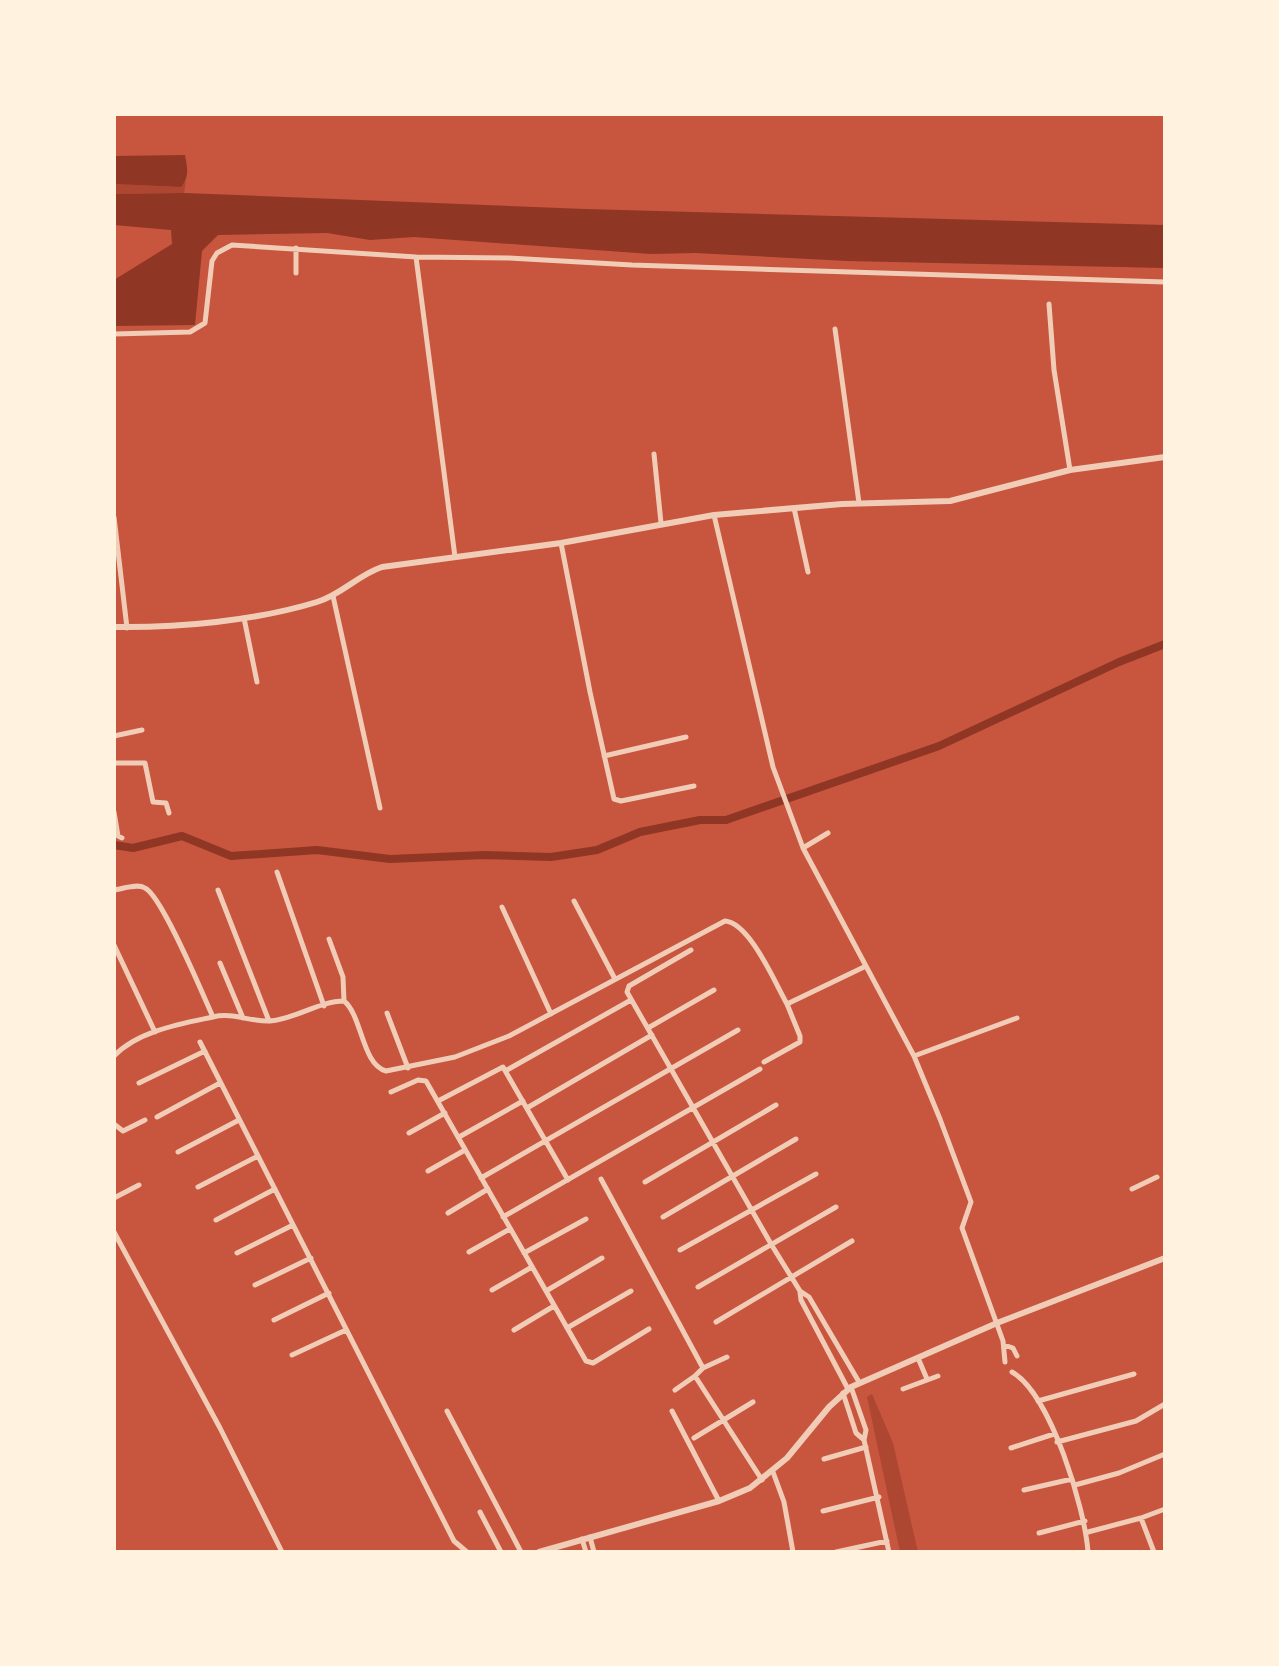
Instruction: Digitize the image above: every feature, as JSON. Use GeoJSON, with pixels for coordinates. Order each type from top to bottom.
{"type":"FeatureCollection","features":[{"type":"Feature","properties":{"kind":"street"},"geometry":{"type":"LineString","coordinates":[[114,334],[190,332],[200,329],[205,323],[210,272],[217,253],[232,245],[416,257],[1165,282]]}},
{"type":"Feature","properties":{"kind":"street"},"geometry":{"type":"LineString","coordinates":[[296,248],[296,273]]}},
{"type":"Feature","properties":{"kind":"street"},"geometry":{"type":"LineString","coordinates":[[416,257],[455,557]]}},
{"type":"Feature","properties":{"kind":"street"},"geometry":{"type":"LineString","coordinates":[[1049,304],[1054,370],[1070,470]]}},
{"type":"Feature","properties":{"kind":"street"},"geometry":{"type":"LineString","coordinates":[[835,329],[859,503]]}},
{"type":"Feature","properties":{"kind":"street"},"geometry":{"type":"LineString","coordinates":[[654,454],[661,523]]}},
{"type":"Feature","properties":{"kind":"street"},"geometry":{"type":"LineString","coordinates":[[114,627],[244,618],[318,602],[382,567],[561,543],[714,515],[859,503],[950,501],[1070,470],[1165,457]]}},
{"type":"Feature","properties":{"kind":"street"},"geometry":{"type":"LineString","coordinates":[[794,508],[808,572]]}},
{"type":"Feature","properties":{"kind":"street"},"geometry":{"type":"LineString","coordinates":[[714,515],[781,793],[803,848],[914,1056],[971,1202],[962,1228],[1004,1343],[1002,1351],[1005,1362]]}},
{"type":"Feature","properties":{"kind":"street"},"geometry":{"type":"LineString","coordinates":[[114,517],[127,628]]}},
{"type":"Feature","properties":{"kind":"street"},"geometry":{"type":"LineString","coordinates":[[561,543],[612,794],[616,801],[694,786]]}},
{"type":"Feature","properties":{"kind":"street"},"geometry":{"type":"LineString","coordinates":[[333,596],[380,808]]}},
{"type":"Feature","properties":{"kind":"street"},"geometry":{"type":"LineString","coordinates":[[244,618],[257,682]]}},
{"type":"Feature","properties":{"kind":"street"},"geometry":{"type":"LineString","coordinates":[[114,736],[142,730]]}},
{"type":"Feature","properties":{"kind":"street"},"geometry":{"type":"LineString","coordinates":[[604,756],[686,737]]}},
{"type":"Feature","properties":{"kind":"street"},"geometry":{"type":"LineString","coordinates":[[114,763],[145,763],[153,802],[166,803],[169,813]]}},
{"type":"Feature","properties":{"kind":"street"},"geometry":{"type":"LineString","coordinates":[[114,812],[118,836],[122,838]]}},
{"type":"Feature","properties":{"kind":"street"},"geometry":{"type":"LineString","coordinates":[[803,848],[828,833]]}},
{"type":"Feature","properties":{"kind":"street"},"geometry":{"type":"LineString","coordinates":[[277,872],[324,1006]]}},
{"type":"Feature","properties":{"kind":"street"},"geometry":{"type":"LineString","coordinates":[[114,890],[140,886],[150,892],[170,924],[213,1017]]}},
{"type":"Feature","properties":{"kind":"street"},"geometry":{"type":"LineString","coordinates":[[218,890],[269,1021]]}},
{"type":"Feature","properties":{"kind":"street"},"geometry":{"type":"LineString","coordinates":[[574,901],[615,979]]}},
{"type":"Feature","properties":{"kind":"street"},"geometry":{"type":"LineString","coordinates":[[502,907],[551,1014]]}},
{"type":"Feature","properties":{"kind":"street"},"geometry":{"type":"LineString","coordinates":[[329,939],[343,977],[344,1001],[351,1008],[373,1062],[379,1069],[391,1071],[455,1057],[480,1048],[729,921],[745,931],[787,1004],[800,1036],[800,1042],[764,1062]]}},
{"type":"Feature","properties":{"kind":"street"},"geometry":{"type":"LineString","coordinates":[[114,945],[155,1032]]}},
{"type":"Feature","properties":{"kind":"street"},"geometry":{"type":"LineString","coordinates":[[691,950],[629,986],[627,992],[800,1291],[801,1300],[847,1389],[866,1430],[865,1443],[889,1552]]}},
{"type":"Feature","properties":{"kind":"street"},"geometry":{"type":"LineString","coordinates":[[220,963],[244,1018]]}},
{"type":"Feature","properties":{"kind":"street"},"geometry":{"type":"LineString","coordinates":[[787,1004],[864,967]]}},
{"type":"Feature","properties":{"kind":"street"},"geometry":{"type":"LineString","coordinates":[[648,1028],[714,990]]}},
{"type":"Feature","properties":{"kind":"street"},"geometry":{"type":"LineString","coordinates":[[507,1070],[631,1000]]}},
{"type":"Feature","properties":{"kind":"street"},"geometry":{"type":"LineString","coordinates":[[114,1041],[116,1053],[155,1032],[213,1017],[230,1015],[269,1021],[344,1001]]}},
{"type":"Feature","properties":{"kind":"street"},"geometry":{"type":"LineString","coordinates":[[387,1013],[408,1068]]}},
{"type":"Feature","properties":{"kind":"street"},"geometry":{"type":"LineString","coordinates":[[914,1056],[1017,1018]]}},
{"type":"Feature","properties":{"kind":"street"},"geometry":{"type":"LineString","coordinates":[[481,1178],[738,1030]]}},
{"type":"Feature","properties":{"kind":"street"},"geometry":{"type":"LineString","coordinates":[[527,1108],[652,1035]]}},
{"type":"Feature","properties":{"kind":"street"},"geometry":{"type":"LineString","coordinates":[[200,1042],[454,1541],[467,1552]]}},
{"type":"Feature","properties":{"kind":"street"},"geometry":{"type":"LineString","coordinates":[[139,1083],[205,1051]]}},
{"type":"Feature","properties":{"kind":"street"},"geometry":{"type":"LineString","coordinates":[[438,1101],[503,1067],[568,1180]]}},
{"type":"Feature","properties":{"kind":"street"},"geometry":{"type":"LineString","coordinates":[[503,1217],[760,1069]]}},
{"type":"Feature","properties":{"kind":"street"},"geometry":{"type":"LineString","coordinates":[[391,1092],[426,1081],[589,1363],[649,1329]]}},
{"type":"Feature","properties":{"kind":"street"},"geometry":{"type":"LineString","coordinates":[[157,1117],[220,1083]]}},
{"type":"Feature","properties":{"kind":"street"},"geometry":{"type":"LineString","coordinates":[[459,1137],[523,1101]]}},
{"type":"Feature","properties":{"kind":"street"},"geometry":{"type":"LineString","coordinates":[[645,1182],[776,1105]]}},
{"type":"Feature","properties":{"kind":"street"},"geometry":{"type":"LineString","coordinates":[[409,1133],[445,1113]]}},
{"type":"Feature","properties":{"kind":"street"},"geometry":{"type":"LineString","coordinates":[[114,1124],[123,1131],[145,1120]]}},
{"type":"Feature","properties":{"kind":"street"},"geometry":{"type":"LineString","coordinates":[[178,1152],[239,1120]]}},
{"type":"Feature","properties":{"kind":"street"},"geometry":{"type":"LineString","coordinates":[[663,1217],[796,1139]]}},
{"type":"Feature","properties":{"kind":"street"},"geometry":{"type":"LineString","coordinates":[[428,1171],[466,1150]]}},
{"type":"Feature","properties":{"kind":"street"},"geometry":{"type":"LineString","coordinates":[[198,1187],[258,1156]]}},
{"type":"Feature","properties":{"kind":"street"},"geometry":{"type":"LineString","coordinates":[[680,1250],[816,1174]]}},
{"type":"Feature","properties":{"kind":"street"},"geometry":{"type":"LineString","coordinates":[[1132,1189],[1157,1177]]}},
{"type":"Feature","properties":{"kind":"street"},"geometry":{"type":"LineString","coordinates":[[601,1179],[703,1368]]}},
{"type":"Feature","properties":{"kind":"street"},"geometry":{"type":"LineString","coordinates":[[114,1198],[139,1185]]}},
{"type":"Feature","properties":{"kind":"street"},"geometry":{"type":"LineString","coordinates":[[216,1220],[275,1189]]}},
{"type":"Feature","properties":{"kind":"street"},"geometry":{"type":"LineString","coordinates":[[448,1213],[488,1189]]}},
{"type":"Feature","properties":{"kind":"street"},"geometry":{"type":"LineString","coordinates":[[698,1287],[836,1207]]}},
{"type":"Feature","properties":{"kind":"street"},"geometry":{"type":"LineString","coordinates":[[524,1253],[586,1219]]}},
{"type":"Feature","properties":{"kind":"street"},"geometry":{"type":"LineString","coordinates":[[237,1253],[293,1225]]}},
{"type":"Feature","properties":{"kind":"street"},"geometry":{"type":"LineString","coordinates":[[469,1252],[510,1228]]}},
{"type":"Feature","properties":{"kind":"street"},"geometry":{"type":"LineString","coordinates":[[114,1232],[220,1428],[282,1552]]}},
{"type":"Feature","properties":{"kind":"street"},"geometry":{"type":"LineString","coordinates":[[716,1322],[852,1241]]}},
{"type":"Feature","properties":{"kind":"street"},"geometry":{"type":"LineString","coordinates":[[255,1285],[311,1258]]}},
{"type":"Feature","properties":{"kind":"street"},"geometry":{"type":"LineString","coordinates":[[546,1291],[602,1258]]}},
{"type":"Feature","properties":{"kind":"street"},"geometry":{"type":"LineString","coordinates":[[539,1552],[719,1501],[773,1472],[847,1389],[859,1382],[921,1365],[998,1326],[1165,1258]]}},
{"type":"Feature","properties":{"kind":"street"},"geometry":{"type":"LineString","coordinates":[[492,1290],[532,1267]]}},
{"type":"Feature","properties":{"kind":"street"},"geometry":{"type":"LineString","coordinates":[[567,1328],[631,1291]]}},
{"type":"Feature","properties":{"kind":"street"},"geometry":{"type":"LineString","coordinates":[[800,1291],[809,1297],[859,1382]]}},
{"type":"Feature","properties":{"kind":"street"},"geometry":{"type":"LineString","coordinates":[[274,1320],[329,1293]]}},
{"type":"Feature","properties":{"kind":"street"},"geometry":{"type":"LineString","coordinates":[[514,1330],[554,1306]]}},
{"type":"Feature","properties":{"kind":"street"},"geometry":{"type":"LineString","coordinates":[[817,1330],[826,1326]]}},
{"type":"Feature","properties":{"kind":"street"},"geometry":{"type":"LineString","coordinates":[[292,1355],[346,1330]]}},
{"type":"Feature","properties":{"kind":"street"},"geometry":{"type":"LineString","coordinates":[[1004,1343],[1013,1348],[1017,1356]]}},
{"type":"Feature","properties":{"kind":"street"},"geometry":{"type":"LineString","coordinates":[[675,1390],[703,1368],[727,1357]]}},
{"type":"Feature","properties":{"kind":"street"},"geometry":{"type":"LineString","coordinates":[[921,1365],[927,1380]]}},
{"type":"Feature","properties":{"kind":"street"},"geometry":{"type":"LineString","coordinates":[[1020,1368],[1021,1377]]}},
{"type":"Feature","properties":{"kind":"street"},"geometry":{"type":"LineString","coordinates":[[1012,1372],[1021,1377],[1038,1401],[1054,1434],[1074,1482],[1088,1532],[1088,1552]]}},
{"type":"Feature","properties":{"kind":"street"},"geometry":{"type":"LineString","coordinates":[[1038,1401],[1134,1374]]}},
{"type":"Feature","properties":{"kind":"street"},"geometry":{"type":"LineString","coordinates":[[695,1376],[762,1480]]}},
{"type":"Feature","properties":{"kind":"street"},"geometry":{"type":"LineString","coordinates":[[903,1389],[938,1376]]}},
{"type":"Feature","properties":{"kind":"street"},"geometry":{"type":"LineString","coordinates":[[847,1389],[856,1433],[865,1443]]}},
{"type":"Feature","properties":{"kind":"street"},"geometry":{"type":"LineString","coordinates":[[694,1438],[753,1402]]}},
{"type":"Feature","properties":{"kind":"street"},"geometry":{"type":"LineString","coordinates":[[1057,1442],[1136,1421],[1165,1404]]}},
{"type":"Feature","properties":{"kind":"street"},"geometry":{"type":"LineString","coordinates":[[447,1411],[521,1552]]}},
{"type":"Feature","properties":{"kind":"street"},"geometry":{"type":"LineString","coordinates":[[672,1411],[719,1501]]}},
{"type":"Feature","properties":{"kind":"street"},"geometry":{"type":"LineString","coordinates":[[1011,1448],[1054,1434]]}},
{"type":"Feature","properties":{"kind":"street"},"geometry":{"type":"LineString","coordinates":[[824,1459],[865,1443]]}},
{"type":"Feature","properties":{"kind":"street"},"geometry":{"type":"LineString","coordinates":[[1024,1490],[1119,1473],[1165,1454]]}},
{"type":"Feature","properties":{"kind":"street"},"geometry":{"type":"LineString","coordinates":[[773,1472],[784,1502],[793,1552]]}},
{"type":"Feature","properties":{"kind":"street"},"geometry":{"type":"LineString","coordinates":[[823,1511],[879,1497]]}},
{"type":"Feature","properties":{"kind":"street"},"geometry":{"type":"LineString","coordinates":[[1088,1532],[1165,1509]]}},
{"type":"Feature","properties":{"kind":"street"},"geometry":{"type":"LineString","coordinates":[[480,1512],[501,1552]]}},
{"type":"Feature","properties":{"kind":"street"},"geometry":{"type":"LineString","coordinates":[[1141,1518],[1154,1552]]}},
{"type":"Feature","properties":{"kind":"street"},"geometry":{"type":"LineString","coordinates":[[1039,1533],[1085,1521]]}},
{"type":"Feature","properties":{"kind":"street"},"geometry":{"type":"LineString","coordinates":[[590,1537],[594,1552]]}},
{"type":"Feature","properties":{"kind":"street"},"geometry":{"type":"LineString","coordinates":[[582,1539],[586,1552]]}},
{"type":"Feature","properties":{"kind":"street"},"geometry":{"type":"LineString","coordinates":[[453,1552],[454,1541]]}},
{"type":"Feature","properties":{"kind":"street"},"geometry":{"type":"LineString","coordinates":[[836,1552],[887,1541]]}},
{"type":"Feature","properties":{"kind":"shaded area"},"geometry":{"type":"Polygon","coordinates":[[[185,155],[187,176],[181,187],[114,184],[114,156],[185,155]]]}},
{"type":"Feature","properties":{"kind":"shaded area"},"geometry":{"type":"Polygon","coordinates":[[[186,181],[184,193],[114,194],[114,184],[180,187],[186,181]]]}},
{"type":"Feature","properties":{"kind":"shaded area"},"geometry":{"type":"Polygon","coordinates":[[[184,193],[585,209],[1165,225],[1165,268],[651,254],[414,237],[370,240],[327,233],[218,235],[202,251],[195,325],[114,326],[114,280],[172,244],[171,230],[114,225],[114,194],[184,193]]]}},
{"type":"Feature","properties":{"kind":"shaded area"},"geometry":{"type":"Polygon","coordinates":[[[872,1394],[893,1443],[918,1552],[900,1552],[867,1397],[872,1394]]]}},
{"type":"Feature","properties":{"kind":"waterway"},"geometry":{"type":"LineString","coordinates":[[114,845],[133,848],[182,836],[231,856],[317,850],[390,859],[485,855],[551,857],[597,850],[640,832],[700,820],[726,820],[939,746],[1119,662],[1165,644]]}}]}
